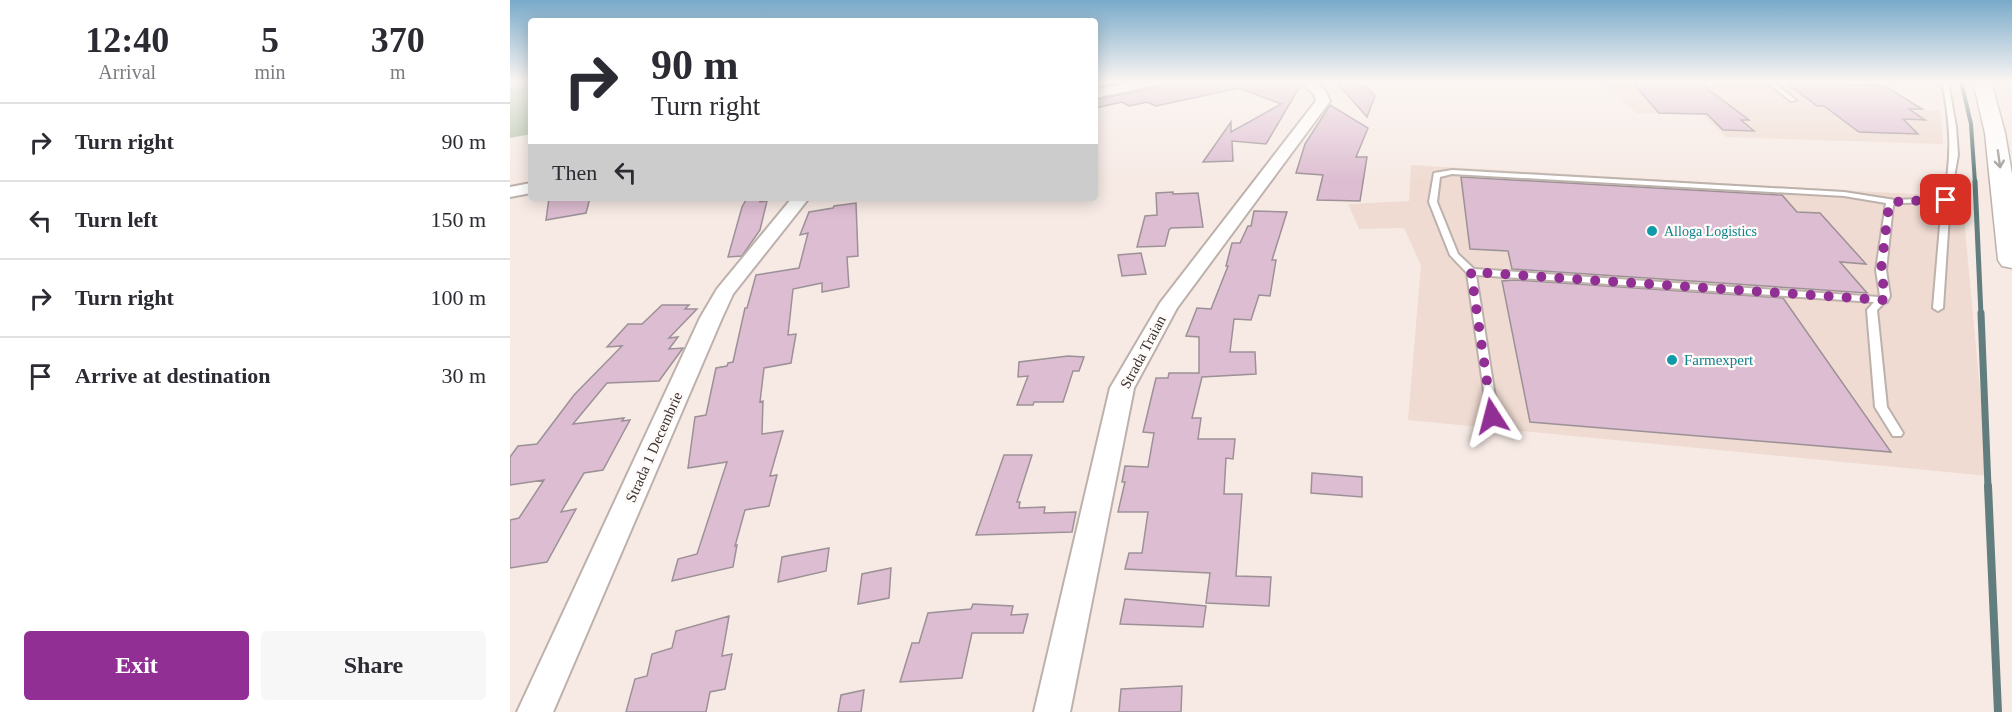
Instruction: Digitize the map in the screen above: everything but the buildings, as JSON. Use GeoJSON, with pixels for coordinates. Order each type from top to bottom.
{"type":"FeatureCollection","features":[{"type":"Feature","properties":{"kind":"main road"},"geometry":{"type":"LineString","coordinates":[[1991,114],[2012,260]]}},
{"type":"Feature","properties":{"kind":"street","name":"Strada Traian"},"geometry":{"type":"LineString","coordinates":[[1052,712],[1112,423],[1122,388],[1167,307],[1313,114]]}},
{"type":"Feature","properties":{"kind":"street"},"geometry":{"type":"LineString","coordinates":[[510,192],[528,189]]}},
{"type":"Feature","properties":{"kind":"street","name":"Strada 1 Decembrie"},"geometry":{"type":"LineString","coordinates":[[535,712],[711,318],[724,293],[799,201]]}},
{"type":"Feature","properties":{"kind":"lane"},"geometry":{"type":"LineString","coordinates":[[1938,308],[1946,200],[1954,174],[1956,143],[1951,114]]}},
{"type":"Feature","properties":{"kind":"lane"},"geometry":{"type":"LineString","coordinates":[[1492,416],[1471,272],[1454,255],[1432,202],[1437,175],[1452,172],[1844,194],[1893,202],[1946,200]]}},
{"type":"Feature","properties":{"kind":"lane"},"geometry":{"type":"LineString","coordinates":[[1893,202],[1889,204],[1881,265],[1885,296],[1884,300],[1872,310],[1881,407],[1897,433]]}},
{"type":"Feature","properties":{"kind":"lane"},"geometry":{"type":"LineString","coordinates":[[1471,272],[1884,300]]}},
{"type":"Feature","properties":{"kind":"shaded area"},"geometry":{"type":"Polygon","coordinates":[[[1677,114],[1941,114],[1943,144],[1726,137],[1703,115],[1677,114]]]}},
{"type":"Feature","properties":{"kind":"shaded area"},"geometry":{"type":"Polygon","coordinates":[[[1411,165],[1962,197],[1988,476],[1408,420],[1421,265],[1404,228],[1359,229],[1348,204],[1409,201],[1411,165]]]}},
{"type":"Feature","properties":{"kind":"green space"},"geometry":{"type":"Polygon","coordinates":[[[510,114],[528,114],[528,135],[510,138],[510,114]]]}},
{"type":"Feature","properties":{"kind":"waterway"},"geometry":{"type":"LineString","coordinates":[[1969,114],[1975,183]]}},
{"type":"Feature","properties":{"kind":"waterway"},"geometry":{"type":"LineString","coordinates":[[1975,181],[1981,315]]}},
{"type":"Feature","properties":{"kind":"waterway"},"geometry":{"type":"LineString","coordinates":[[1981,313],[1988,487]]}},
{"type":"Feature","properties":{"kind":"waterway"},"geometry":{"type":"LineString","coordinates":[[1988,486],[1998,712]]}},
{"type":"Feature","properties":{"kind":"place","name":"Alloga Logistics"},"geometry":{"type":"Point","coordinates":[1652,231]}},
{"type":"Feature","properties":{"kind":"place","name":"Farmexpert"},"geometry":{"type":"Point","coordinates":[1672,360]}},
{"type":"Feature","properties":{"kind":"route"},"geometry":{"type":"LineString","coordinates":[[1492,416],[1471,272],[1884,300],[1881,270],[1889,204],[1901,201],[1946,200]]}}]}
